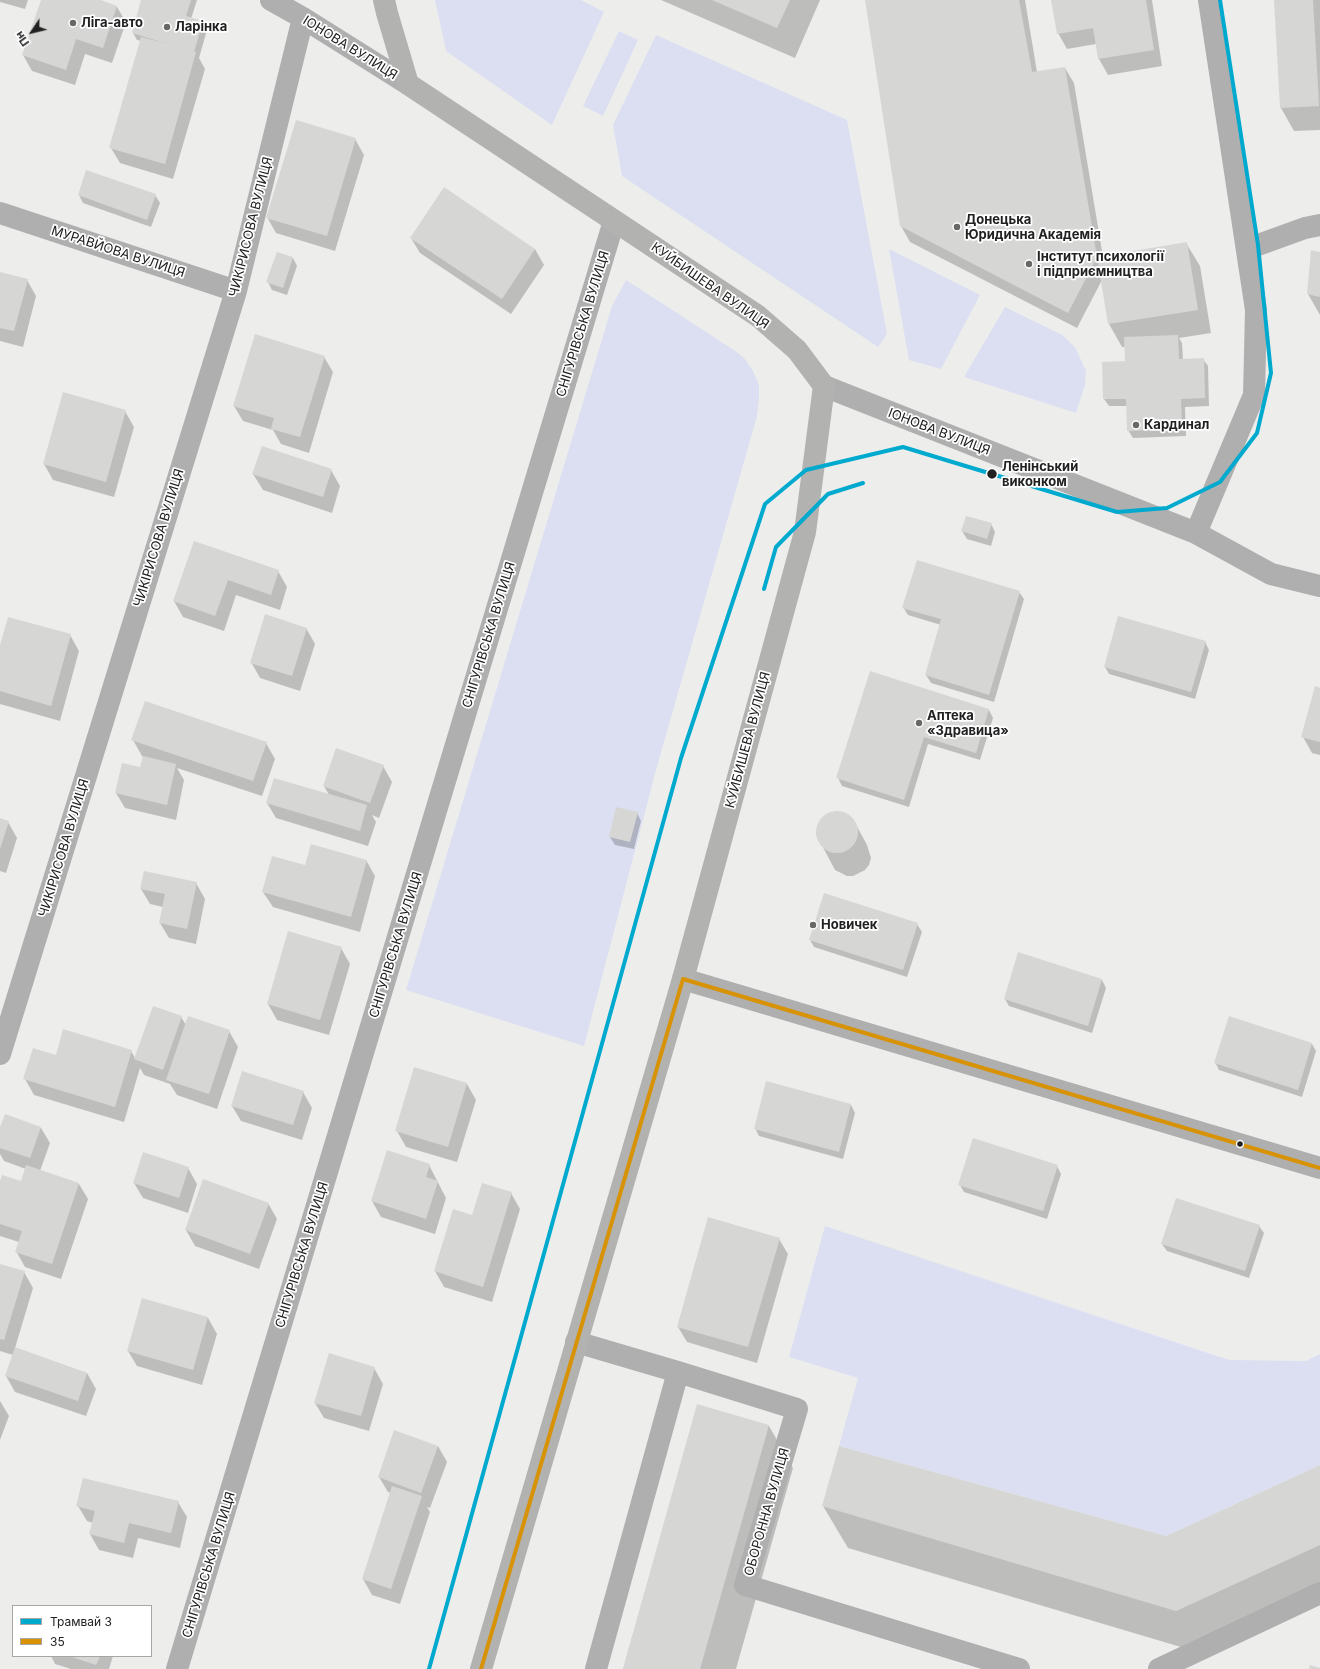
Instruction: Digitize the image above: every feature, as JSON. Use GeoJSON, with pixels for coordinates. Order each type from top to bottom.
{"type":"FeatureCollection","features":[{"type":"Feature","properties":{"kind":"main road"},"geometry":{"type":"LineString","coordinates":[[384,0],[408,84]]}},
{"type":"Feature","properties":{"kind":"main road","name":"КУЙБИШЕВА ВУЛИЦЯ"},"geometry":{"type":"LineString","coordinates":[[408,84],[758,316],[797,350],[824,386],[805,532],[683,979],[480,1669]]}},
{"type":"Feature","properties":{"kind":"street","name":"ІОНОВА ВУЛИЦЯ"},"geometry":{"type":"LineString","coordinates":[[271,0],[303,18],[408,84]]}},
{"type":"Feature","properties":{"kind":"street"},"geometry":{"type":"LineString","coordinates":[[1196,533],[1254,395],[1256,310],[1208,0]]}},
{"type":"Feature","properties":{"kind":"street","name":"ЧИКІРИСОВА ВУЛИЦЯ"},"geometry":{"type":"LineString","coordinates":[[0,1054],[236,291],[303,18]]}},
{"type":"Feature","properties":{"kind":"street","name":"МУРАВЙОВА ВУЛИЦЯ"},"geometry":{"type":"LineString","coordinates":[[0,213],[236,291]]}},
{"type":"Feature","properties":{"kind":"street","name":"СНІГУРІВСЬКА ВУЛИЦЯ"},"geometry":{"type":"LineString","coordinates":[[177,1669],[614,221]]}},
{"type":"Feature","properties":{"kind":"street"},"geometry":{"type":"LineString","coordinates":[[1247,249],[1305,228],[1320,225]]}},
{"type":"Feature","properties":{"kind":"street","name":"ІОНОВА ВУЛИЦЯ"},"geometry":{"type":"LineString","coordinates":[[824,386],[1196,533],[1271,574],[1320,586]]}},
{"type":"Feature","properties":{"kind":"street"},"geometry":{"type":"LineString","coordinates":[[683,979],[1320,1168]]}},
{"type":"Feature","properties":{"kind":"street","name":"ОБОРОННА ВУЛИЦЯ"},"geometry":{"type":"LineString","coordinates":[[576,1342],[797,1409],[745,1585],[1019,1669]]}},
{"type":"Feature","properties":{"kind":"street"},"geometry":{"type":"LineString","coordinates":[[596,1669],[678,1372]]}},
{"type":"Feature","properties":{"kind":"street"},"geometry":{"type":"LineString","coordinates":[[1159,1669],[1320,1593]]}},
{"type":"Feature","properties":{"kind":"shaded area"},"geometry":{"type":"Polygon","coordinates":[[[435,0],[581,0],[604,12],[552,125],[446,51],[435,0]]]}},
{"type":"Feature","properties":{"kind":"shaded area"},"geometry":{"type":"Polygon","coordinates":[[[619,31],[638,40],[603,116],[583,106],[619,31]]]}},
{"type":"Feature","properties":{"kind":"shaded area"},"geometry":{"type":"Polygon","coordinates":[[[656,35],[847,120],[887,334],[878,347],[622,176],[613,125],[656,35]]]}},
{"type":"Feature","properties":{"kind":"shaded area"},"geometry":{"type":"Polygon","coordinates":[[[889,249],[980,295],[941,369],[909,360],[889,249]]]}},
{"type":"Feature","properties":{"kind":"shaded area"},"geometry":{"type":"Polygon","coordinates":[[[626,280],[737,352],[745,359],[753,371],[759,385],[759,399],[757,416],[656,770],[584,1046],[406,990],[612,306],[626,280]]]}},
{"type":"Feature","properties":{"kind":"shaded area"},"geometry":{"type":"Polygon","coordinates":[[[1005,307],[1062,335],[1075,347],[1086,371],[1085,385],[1076,413],[964,377],[1005,307]]]}},
{"type":"Feature","properties":{"kind":"shaded area"},"geometry":{"type":"Polygon","coordinates":[[[825,1226],[1229,1360],[1306,1361],[1320,1354],[1320,1465],[1166,1536],[839,1446],[858,1378],[789,1357],[825,1226]]]}},
{"type":"Feature","properties":{"kind":"building","name":"Ліга-авто"},"geometry":{"type":"Polygon","coordinates":[[[41,0],[101,0],[117,6],[103,48],[76,39],[66,70],[22,55],[41,0]]]}},
{"type":"Feature","properties":{"kind":"building"},"geometry":{"type":"Polygon","coordinates":[[[141,0],[191,0],[186,16],[203,21],[165,164],[109,148],[141,37],[168,44],[132,33],[141,0]]]}},
{"type":"Feature","properties":{"kind":"building"},"geometry":{"type":"Polygon","coordinates":[[[712,0],[790,0],[777,28],[712,0]]]}},
{"type":"Feature","properties":{"kind":"building"},"geometry":{"type":"Polygon","coordinates":[[[865,0],[1019,0],[1032,72],[1065,67],[1097,257],[1068,313],[900,226],[865,0]]]}},
{"type":"Feature","properties":{"kind":"building"},"geometry":{"type":"Polygon","coordinates":[[[1051,0],[1146,0],[1154,50],[1098,59],[1093,28],[1057,34],[1051,0]]]}},
{"type":"Feature","properties":{"kind":"building"},"geometry":{"type":"Polygon","coordinates":[[[1274,0],[1313,0],[1319,106],[1280,108],[1274,0]]]}},
{"type":"Feature","properties":{"kind":"building"},"geometry":{"type":"Polygon","coordinates":[[[296,120],[356,138],[327,236],[266,218],[296,120]]]}},
{"type":"Feature","properties":{"kind":"building"},"geometry":{"type":"Polygon","coordinates":[[[86,170],[156,194],[147,220],[78,195],[86,170]]]}},
{"type":"Feature","properties":{"kind":"building"},"geometry":{"type":"Polygon","coordinates":[[[444,187],[535,249],[502,299],[410,238],[444,187]]]}},
{"type":"Feature","properties":{"kind":"building"},"geometry":{"type":"Polygon","coordinates":[[[1187,242],[1198,310],[1108,324],[1097,257],[1187,242]]]}},
{"type":"Feature","properties":{"kind":"building"},"geometry":{"type":"Polygon","coordinates":[[[1311,250],[1320,252],[1320,297],[1307,294],[1311,250]]]}},
{"type":"Feature","properties":{"kind":"building"},"geometry":{"type":"Polygon","coordinates":[[[277,252],[293,257],[283,288],[266,282],[277,252]]]}},
{"type":"Feature","properties":{"kind":"building"},"geometry":{"type":"Polygon","coordinates":[[[0,272],[28,279],[14,331],[0,328],[0,272]]]}},
{"type":"Feature","properties":{"kind":"building"},"geometry":{"type":"Polygon","coordinates":[[[255,334],[325,356],[300,437],[271,429],[274,418],[233,406],[255,334]]]}},
{"type":"Feature","properties":{"kind":"building"},"geometry":{"type":"Polygon","coordinates":[[[1178,335],[1179,359],[1204,358],[1205,398],[1181,399],[1182,429],[1127,431],[1126,399],[1103,399],[1102,362],[1125,361],[1124,337],[1178,335]]]}},
{"type":"Feature","properties":{"kind":"building"},"geometry":{"type":"Polygon","coordinates":[[[63,392],[126,410],[106,482],[43,464],[63,392]]]}},
{"type":"Feature","properties":{"kind":"building"},"geometry":{"type":"Polygon","coordinates":[[[262,446],[332,469],[323,497],[252,474],[262,446]]]}},
{"type":"Feature","properties":{"kind":"building","name":"Ленінський виконком"},"geometry":{"type":"Polygon","coordinates":[[[966,516],[992,523],[987,539],[961,531],[966,516]]]}},
{"type":"Feature","properties":{"kind":"building"},"geometry":{"type":"Polygon","coordinates":[[[194,541],[279,570],[271,595],[228,580],[215,616],[173,601],[194,541]]]}},
{"type":"Feature","properties":{"kind":"building"},"geometry":{"type":"Polygon","coordinates":[[[917,560],[1020,591],[989,695],[925,675],[941,619],[902,608],[917,560]]]}},
{"type":"Feature","properties":{"kind":"building"},"geometry":{"type":"Polygon","coordinates":[[[265,614],[307,628],[292,676],[250,663],[265,614]]]}},
{"type":"Feature","properties":{"kind":"building"},"geometry":{"type":"Polygon","coordinates":[[[1118,616],[1206,641],[1191,692],[1104,667],[1118,616]]]}},
{"type":"Feature","properties":{"kind":"building"},"geometry":{"type":"Polygon","coordinates":[[[8,617],[71,634],[51,706],[0,691],[0,645],[8,617]]]}},
{"type":"Feature","properties":{"kind":"building","name":"Аптека «Здравица»"},"geometry":{"type":"Polygon","coordinates":[[[870,671],[989,709],[976,753],[924,737],[904,800],[836,778],[870,671]]]}},
{"type":"Feature","properties":{"kind":"building"},"geometry":{"type":"Polygon","coordinates":[[[1315,686],[1320,688],[1320,742],[1301,737],[1315,686]]]}},
{"type":"Feature","properties":{"kind":"building"},"geometry":{"type":"Polygon","coordinates":[[[145,701],[267,742],[253,781],[131,740],[145,701]]]}},
{"type":"Feature","properties":{"kind":"building"},"geometry":{"type":"Polygon","coordinates":[[[336,748],[384,765],[370,803],[323,786],[336,748]]]}},
{"type":"Feature","properties":{"kind":"building"},"geometry":{"type":"Polygon","coordinates":[[[143,756],[176,764],[167,805],[115,793],[122,763],[140,767],[143,756]]]}},
{"type":"Feature","properties":{"kind":"building"},"geometry":{"type":"Polygon","coordinates":[[[274,778],[367,805],[360,831],[266,803],[274,778]]]}},
{"type":"Feature","properties":{"kind":"building"},"geometry":{"type":"Polygon","coordinates":[[[616,807],[638,812],[630,842],[609,837],[616,807]]]}},
{"type":"Feature","properties":{"kind":"building"},"geometry":{"type":"Polygon","coordinates":[[[833,811],[841,811],[849,814],[855,820],[858,832],[855,844],[849,850],[841,853],[833,853],[825,850],[819,844],[816,836],[816,828],[819,820],[825,814],[833,811]]]}},
{"type":"Feature","properties":{"kind":"building"},"geometry":{"type":"Polygon","coordinates":[[[0,818],[9,821],[0,849],[0,818]]]}},
{"type":"Feature","properties":{"kind":"building"},"geometry":{"type":"Polygon","coordinates":[[[311,844],[367,860],[351,917],[262,892],[272,856],[305,865],[311,844]]]}},
{"type":"Feature","properties":{"kind":"building"},"geometry":{"type":"Polygon","coordinates":[[[144,871],[197,882],[187,929],[159,923],[165,894],[140,889],[144,871]]]}},
{"type":"Feature","properties":{"kind":"building"},"geometry":{"type":"Polygon","coordinates":[[[824,893],[918,923],[903,970],[809,940],[824,893]]]}},
{"type":"Feature","properties":{"kind":"building"},"geometry":{"type":"Polygon","coordinates":[[[288,931],[342,947],[320,1020],[267,1004],[288,931]]]}},
{"type":"Feature","properties":{"kind":"building"},"geometry":{"type":"Polygon","coordinates":[[[1018,952],[1102,979],[1088,1026],[1004,999],[1018,952]]]}},
{"type":"Feature","properties":{"kind":"building"},"geometry":{"type":"Polygon","coordinates":[[[153,1006],[182,1016],[163,1070],[134,1059],[153,1006]]]}},
{"type":"Feature","properties":{"kind":"building"},"geometry":{"type":"Polygon","coordinates":[[[188,1016],[230,1030],[209,1094],[166,1080],[188,1016]]]}},
{"type":"Feature","properties":{"kind":"building"},"geometry":{"type":"Polygon","coordinates":[[[1229,1016],[1312,1043],[1298,1090],[1214,1063],[1229,1016]]]}},
{"type":"Feature","properties":{"kind":"building"},"geometry":{"type":"Polygon","coordinates":[[[63,1029],[132,1050],[115,1107],[23,1079],[33,1048],[56,1055],[63,1029]]]}},
{"type":"Feature","properties":{"kind":"building"},"geometry":{"type":"Polygon","coordinates":[[[414,1067],[467,1083],[448,1147],[395,1131],[414,1067]]]}},
{"type":"Feature","properties":{"kind":"building"},"geometry":{"type":"Polygon","coordinates":[[[242,1071],[304,1091],[293,1125],[231,1106],[242,1071]]]}},
{"type":"Feature","properties":{"kind":"building"},"geometry":{"type":"Polygon","coordinates":[[[766,1081],[851,1104],[839,1152],[754,1129],[766,1081]]]}},
{"type":"Feature","properties":{"kind":"building"},"geometry":{"type":"Polygon","coordinates":[[[5,1114],[41,1127],[30,1158],[0,1148],[0,1127],[5,1114]]]}},
{"type":"Feature","properties":{"kind":"building"},"geometry":{"type":"Polygon","coordinates":[[[973,1138],[1058,1165],[1043,1211],[958,1185],[973,1138]]]}},
{"type":"Feature","properties":{"kind":"building"},"geometry":{"type":"Polygon","coordinates":[[[387,1150],[430,1164],[426,1177],[438,1181],[426,1219],[371,1201],[387,1150]]]}},
{"type":"Feature","properties":{"kind":"building"},"geometry":{"type":"Polygon","coordinates":[[[143,1152],[189,1167],[179,1198],[133,1183],[143,1152]]]}},
{"type":"Feature","properties":{"kind":"building"},"geometry":{"type":"Polygon","coordinates":[[[26,1165],[79,1183],[52,1264],[15,1252],[22,1231],[0,1224],[0,1181],[2,1175],[21,1181],[26,1165]]]}},
{"type":"Feature","properties":{"kind":"building"},"geometry":{"type":"Polygon","coordinates":[[[203,1179],[269,1203],[250,1254],[185,1230],[203,1179]]]}},
{"type":"Feature","properties":{"kind":"building"},"geometry":{"type":"Polygon","coordinates":[[[482,1183],[512,1192],[483,1287],[434,1271],[453,1209],[472,1215],[482,1183]]]}},
{"type":"Feature","properties":{"kind":"building"},"geometry":{"type":"Polygon","coordinates":[[[1176,1198],[1260,1225],[1245,1271],[1161,1244],[1176,1198]]]}},
{"type":"Feature","properties":{"kind":"building"},"geometry":{"type":"Polygon","coordinates":[[[708,1217],[780,1238],[748,1347],[677,1327],[708,1217]]]}},
{"type":"Feature","properties":{"kind":"building"},"geometry":{"type":"Polygon","coordinates":[[[0,1264],[25,1271],[4,1340],[0,1339],[0,1264]]]}},
{"type":"Feature","properties":{"kind":"building"},"geometry":{"type":"Polygon","coordinates":[[[142,1298],[208,1317],[193,1370],[127,1351],[142,1298]]]}},
{"type":"Feature","properties":{"kind":"building"},"geometry":{"type":"Polygon","coordinates":[[[15,1347],[87,1373],[78,1401],[5,1376],[15,1347]]]}},
{"type":"Feature","properties":{"kind":"building"},"geometry":{"type":"Polygon","coordinates":[[[329,1353],[375,1367],[361,1416],[314,1403],[329,1353]]]}},
{"type":"Feature","properties":{"kind":"building"},"geometry":{"type":"Polygon","coordinates":[[[697,1404],[769,1425],[700,1669],[623,1669],[697,1404]]]}},
{"type":"Feature","properties":{"kind":"building"},"geometry":{"type":"Polygon","coordinates":[[[394,1430],[438,1446],[421,1493],[378,1477],[394,1430]]]}},
{"type":"Feature","properties":{"kind":"building"},"geometry":{"type":"Polygon","coordinates":[[[839,1446],[1166,1536],[1320,1465],[1320,1545],[1176,1611],[822,1506],[839,1446]]]}},
{"type":"Feature","properties":{"kind":"building"},"geometry":{"type":"Polygon","coordinates":[[[83,1478],[179,1501],[171,1533],[129,1523],[124,1543],[89,1534],[95,1511],[76,1506],[83,1478]]]}},
{"type":"Feature","properties":{"kind":"building"},"geometry":{"type":"Polygon","coordinates":[[[392,1486],[422,1496],[391,1589],[362,1579],[392,1486]]]}},
{"type":"Feature","properties":{"kind":"building"},"geometry":{"type":"Polygon","coordinates":[[[72,1657],[100,1657],[96,1665],[72,1657]]]}},
{"type":"Feature","properties":{"kind":"building"},"geometry":{"type":"Polygon","coordinates":[[[1310,1665],[1320,1668],[1320,1669],[1309,1669],[1310,1665]]]}},
{"type":"Feature","properties":{"kind":"tram line","name":"3"},"geometry":{"type":"LineString","coordinates":[[429,1669],[681,758],[765,504],[806,470],[903,447],[1117,512],[1167,508],[1220,482],[1257,433],[1271,373],[1258,245],[1220,0]]}},
{"type":"Feature","properties":{"kind":"tram line","name":"3"},"geometry":{"type":"LineString","coordinates":[[764,589],[776,547],[828,494],[863,483]]}},
{"type":"Feature","properties":{"kind":"transit line","name":"35"},"geometry":{"type":"LineString","coordinates":[[683,979],[1320,1168]]}},
{"type":"Feature","properties":{"kind":"transit line","name":"35"},"geometry":{"type":"LineString","coordinates":[[481,1669],[683,979]]}},
{"type":"Feature","properties":{"kind":"place","name":"Ліга-авто"},"geometry":{"type":"Point","coordinates":[73,23]}},
{"type":"Feature","properties":{"kind":"place","name":"Ларінка"},"geometry":{"type":"Point","coordinates":[167,27]}},
{"type":"Feature","properties":{"kind":"place","name":"Донецька Юридична Академія"},"geometry":{"type":"Point","coordinates":[957,227]}},
{"type":"Feature","properties":{"kind":"place","name":"Інститут психології і підприємництва"},"geometry":{"type":"Point","coordinates":[1029,264]}},
{"type":"Feature","properties":{"kind":"place","name":"Кардинал"},"geometry":{"type":"Point","coordinates":[1136,425]}},
{"type":"Feature","properties":{"kind":"place","name":"Ленінський виконком"},"geometry":{"type":"Point","coordinates":[992,474]}},
{"type":"Feature","properties":{"kind":"place","name":"Аптека «Здравица»"},"geometry":{"type":"Point","coordinates":[919,723]}},
{"type":"Feature","properties":{"kind":"place","name":"Новичек"},"geometry":{"type":"Point","coordinates":[813,925]}}]}
